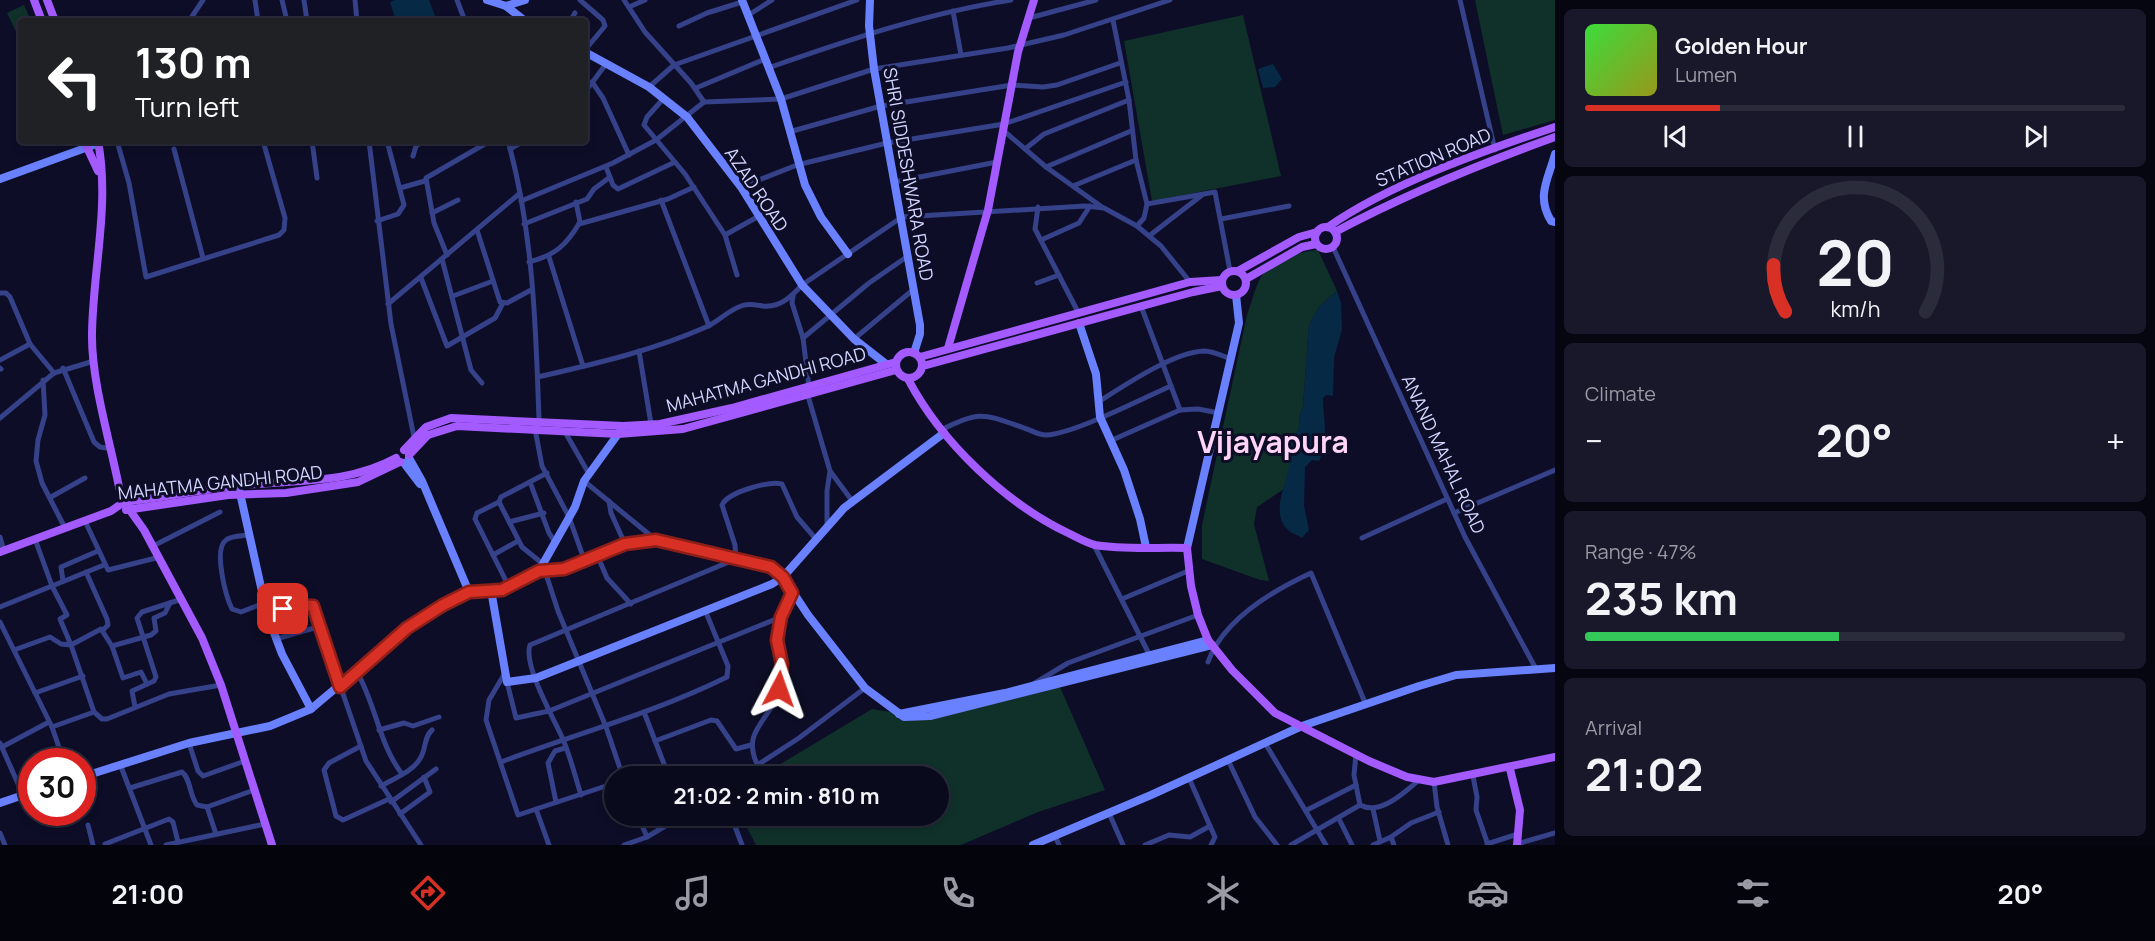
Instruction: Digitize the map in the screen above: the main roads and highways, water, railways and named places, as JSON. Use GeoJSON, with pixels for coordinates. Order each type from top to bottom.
{"type":"FeatureCollection","features":[{"type":"Feature","properties":{"kind":"main road"},"geometry":{"type":"LineString","coordinates":[[34,0],[41,18]]}},
{"type":"Feature","properties":{"kind":"main road"},"geometry":{"type":"LineString","coordinates":[[47,0],[54,18]]}},
{"type":"Feature","properties":{"kind":"main road"},"geometry":{"type":"LineString","coordinates":[[948,348],[988,210],[1020,44],[1034,0]]}},
{"type":"Feature","properties":{"kind":"main road","name":"STATION ROAD"},"geometry":{"type":"LineString","coordinates":[[1332,230],[1379,197],[1494,148],[1555,127]]}},
{"type":"Feature","properties":{"kind":"main road","name":"STATION ROAD"},"geometry":{"type":"LineString","coordinates":[[1332,230],[1498,157],[1555,137]]}},
{"type":"Feature","properties":{"kind":"main road"},"geometry":{"type":"LineString","coordinates":[[98,144],[103,215],[92,334],[94,361],[112,449],[127,506],[160,557],[202,638],[221,685],[272,845]]}},
{"type":"Feature","properties":{"kind":"main road"},"geometry":{"type":"LineString","coordinates":[[85,145],[100,174]]}},
{"type":"Feature","properties":{"kind":"main road"},"geometry":{"type":"LineString","coordinates":[[1317,232],[1316,244],[1321,249],[1333,247],[1337,243],[1332,230],[1317,232],[1299,237],[1234,271],[1222,283],[1079,323],[919,359],[903,354],[896,366],[908,379],[919,401],[942,432],[1014,500],[1048,524],[1094,545],[1187,548],[1188,571],[1198,615],[1211,644],[1232,670],[1275,713],[1407,777],[1434,782],[1510,769],[1555,757]]}},
{"type":"Feature","properties":{"kind":"main road"},"geometry":{"type":"LineString","coordinates":[[1222,283],[1227,293],[1236,295],[1243,291],[1246,279],[1302,247],[1316,244]]}},
{"type":"Feature","properties":{"kind":"main road"},"geometry":{"type":"LineString","coordinates":[[1234,271],[1246,279]]}},
{"type":"Feature","properties":{"kind":"main road"},"geometry":{"type":"LineString","coordinates":[[919,359],[948,348],[1190,282],[1222,283]]}},
{"type":"Feature","properties":{"kind":"main road"},"geometry":{"type":"LineString","coordinates":[[908,379],[918,375],[919,359]]}},
{"type":"Feature","properties":{"kind":"main road","name":"MAHATMA GANDHI ROAD"},"geometry":{"type":"LineString","coordinates":[[2,552],[127,506],[258,484],[302,483],[373,470],[404,458],[414,437],[426,427],[451,418],[536,420],[623,426],[651,424],[809,392],[886,364],[896,366]]}},
{"type":"Feature","properties":{"kind":"main road","name":"MAHATMA GANDHI ROAD"},"geometry":{"type":"LineString","coordinates":[[127,506],[240,493],[286,493],[358,482],[404,458],[428,435],[444,428],[492,427],[618,434],[683,429],[896,366]]}},
{"type":"Feature","properties":{"kind":"main road"},"geometry":{"type":"LineString","coordinates":[[1510,769],[1520,810],[1517,845]]}},
{"type":"Feature","properties":{"kind":"water"},"geometry":{"type":"Polygon","coordinates":[[[429,0],[436,18],[395,18],[390,2],[429,0]]]}},
{"type":"Feature","properties":{"kind":"water"},"geometry":{"type":"Polygon","coordinates":[[[1273,64],[1282,79],[1275,87],[1263,88],[1258,69],[1273,64]]]}},
{"type":"Feature","properties":{"kind":"water"},"geometry":{"type":"Polygon","coordinates":[[[1337,291],[1341,303],[1342,330],[1334,357],[1333,396],[1326,395],[1323,398],[1325,437],[1319,461],[1312,460],[1305,467],[1304,505],[1309,530],[1302,538],[1289,531],[1282,522],[1280,501],[1289,468],[1288,448],[1300,426],[1299,416],[1303,407],[1309,324],[1320,306],[1337,291]]]}},
{"type":"Feature","properties":{"kind":"district","name":"Vijayapura"},"geometry":{"type":"Point","coordinates":[1273,441]}}]}
